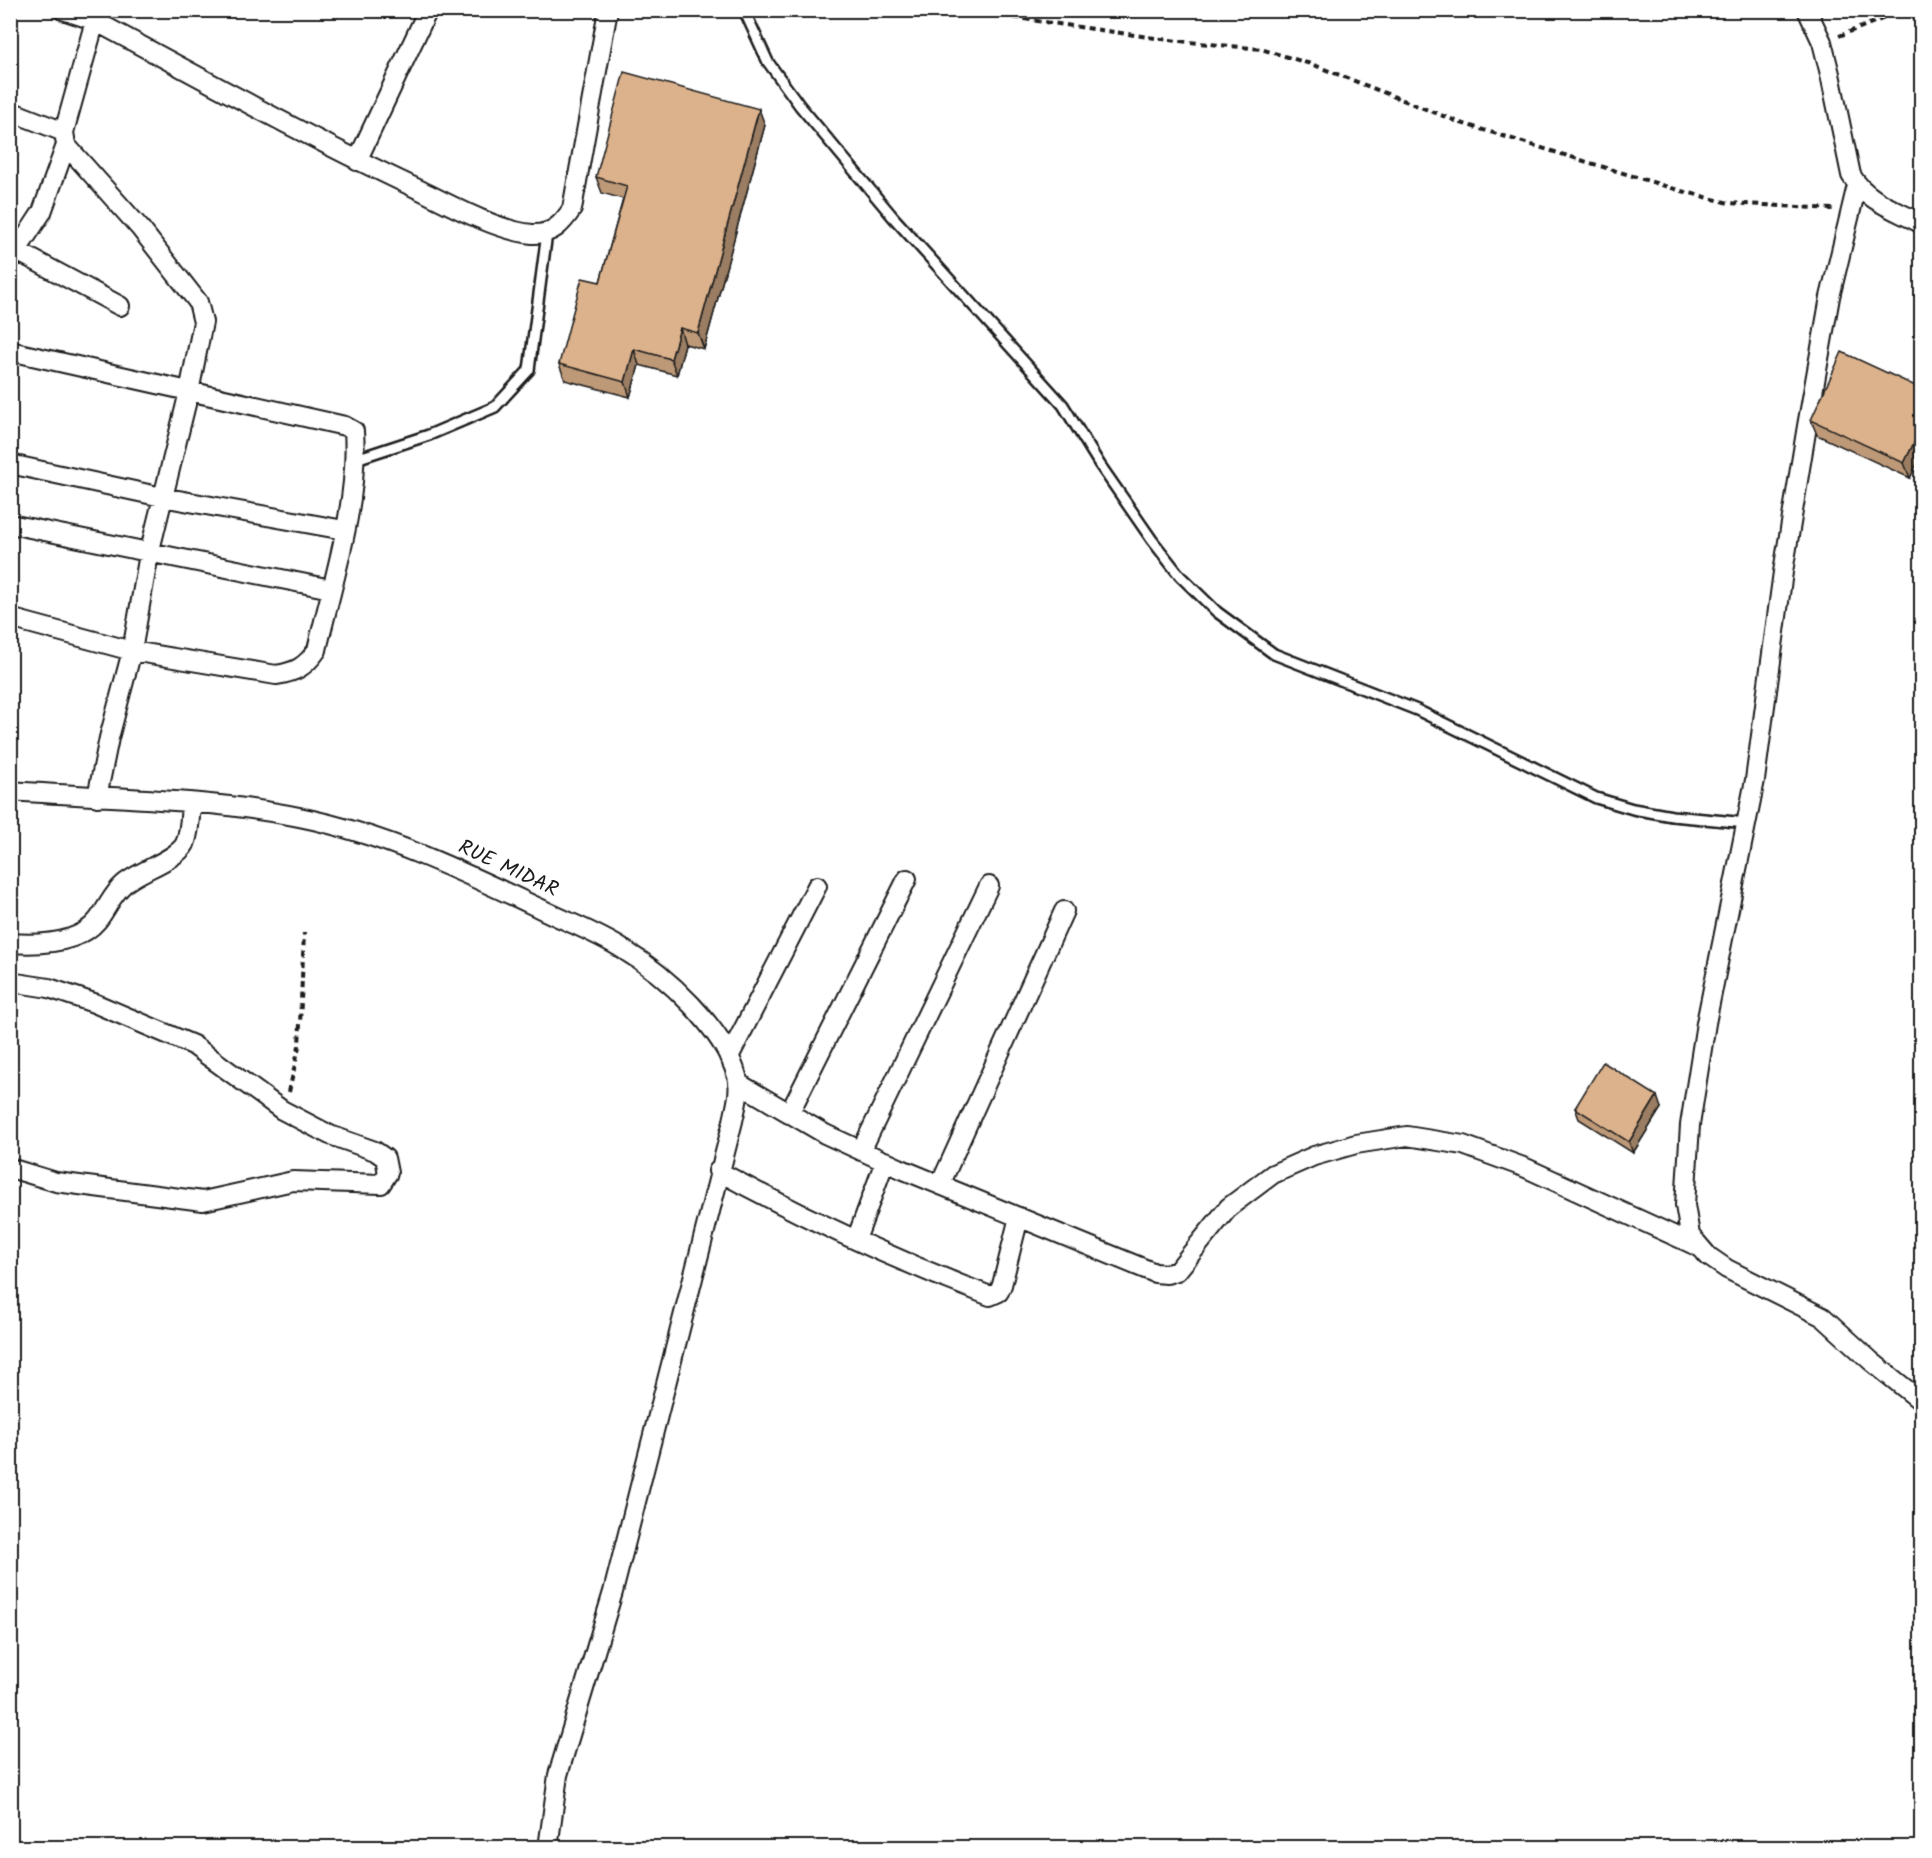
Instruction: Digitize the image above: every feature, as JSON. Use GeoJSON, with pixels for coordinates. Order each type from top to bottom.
{"type":"FeatureCollection","features":[{"type":"Feature","properties":{"kind":"street"},"geometry":{"type":"LineString","coordinates":[[63,10],[95,15],[357,161],[500,225],[531,234],[548,233],[561,225],[572,209],[608,10]]}},
{"type":"Feature","properties":{"kind":"street"},"geometry":{"type":"LineString","coordinates":[[357,161],[428,10]]}},
{"type":"Feature","properties":{"kind":"street"},"geometry":{"type":"LineString","coordinates":[[1807,10],[1822,42],[1848,167],[1857,185],[1876,201],[1922,224]]}},
{"type":"Feature","properties":{"kind":"street"},"geometry":{"type":"LineString","coordinates":[[95,15],[65,138],[42,212],[16,246],[120,306]]}},
{"type":"Feature","properties":{"kind":"street"},"geometry":{"type":"LineString","coordinates":[[10,111],[65,138],[198,302],[203,322],[189,392],[149,554],[132,651],[109,738],[97,797]]}},
{"type":"Feature","properties":{"kind":"street"},"geometry":{"type":"LineString","coordinates":[[1699,1247],[1690,1235],[1685,1204],[1690,1125],[1706,1023],[1747,823],[1805,438],[1849,212],[1857,185]]}},
{"type":"Feature","properties":{"kind":"street"},"geometry":{"type":"LineString","coordinates":[[10,351],[345,426],[354,431],[356,459],[344,530],[317,650],[309,662],[298,671],[276,675],[132,651],[10,618]]}},
{"type":"Feature","properties":{"kind":"street"},"geometry":{"type":"LineString","coordinates":[[10,464],[162,497],[344,530]]}},
{"type":"Feature","properties":{"kind":"street"},"geometry":{"type":"LineString","coordinates":[[11,527],[331,589]]}},
{"type":"Feature","properties":{"kind":"street","name":"RUE MIDAR"},"geometry":{"type":"LineString","coordinates":[[10,791],[191,803],[299,817],[366,833],[424,855],[624,950],[666,981],[687,1001],[729,1057],[738,1083],[733,1121],[718,1171],[698,1263],[613,1592],[558,1775],[548,1848]]}},
{"type":"Feature","properties":{"kind":"street"},"geometry":{"type":"LineString","coordinates":[[10,943],[33,945],[60,941],[94,924],[115,892],[126,882],[175,853],[184,844],[191,803]]}},
{"type":"Feature","properties":{"kind":"street"},"geometry":{"type":"LineString","coordinates":[[789,1114],[907,879]]}},
{"type":"Feature","properties":{"kind":"street"},"geometry":{"type":"LineString","coordinates":[[729,1057],[817,886]]}},
{"type":"Feature","properties":{"kind":"street"},"geometry":{"type":"LineString","coordinates":[[861,1151],[989,886]]}},
{"type":"Feature","properties":{"kind":"street"},"geometry":{"type":"LineString","coordinates":[[940,1185],[1064,911]]}},
{"type":"Feature","properties":{"kind":"street"},"geometry":{"type":"LineString","coordinates":[[10,982],[49,988],[94,1003],[193,1046],[282,1110],[330,1135],[375,1151],[385,1158],[387,1165],[386,1180],[381,1184],[293,1181],[203,1200],[56,1182],[10,1168]]}},
{"type":"Feature","properties":{"kind":"street"},"geometry":{"type":"LineString","coordinates":[[738,1083],[789,1114],[861,1151],[1155,1273],[1167,1274],[1177,1271],[1229,1208],[1273,1174],[1314,1156],[1356,1144],[1407,1136],[1463,1145],[1526,1168],[1699,1247],[1727,1269],[1823,1317],[1870,1361],[1922,1402]]}},
{"type":"Feature","properties":{"kind":"street"},"geometry":{"type":"LineString","coordinates":[[856,1240],[885,1161]]}},
{"type":"Feature","properties":{"kind":"street"},"geometry":{"type":"LineString","coordinates":[[718,1171],[856,1240],[931,1274],[993,1296],[999,1292],[1002,1285],[1019,1217]]}},
{"type":"Feature","properties":{"kind":"lane"},"geometry":{"type":"LineString","coordinates":[[744,10],[768,62],[800,106],[893,216],[1063,405],[1100,465],[1152,540],[1180,576],[1217,612],[1274,654],[1417,710],[1596,798],[1633,809],[1672,816],[1747,823]]}},
{"type":"Feature","properties":{"kind":"lane"},"geometry":{"type":"LineString","coordinates":[[356,459],[429,435],[495,407],[529,370],[548,233]]}},
{"type":"Feature","properties":{"kind":"path"},"geometry":{"type":"LineString","coordinates":[[962,10],[1169,40],[1261,49],[1314,65],[1461,123],[1678,190],[1729,203],[1849,212]]}},
{"type":"Feature","properties":{"kind":"path"},"geometry":{"type":"LineString","coordinates":[[1822,42],[1905,10]]}},
{"type":"Feature","properties":{"kind":"path"},"geometry":{"type":"LineString","coordinates":[[282,1110],[295,1072],[299,1046],[304,933]]}},
{"type":"Feature","properties":{"kind":"building"},"geometry":{"type":"Polygon","coordinates":[[[624,72],[759,109],[698,333],[680,328],[671,359],[634,349],[625,382],[559,364],[582,278],[600,282],[627,186],[596,177],[624,72]]]}},
{"type":"Feature","properties":{"kind":"building"},"geometry":{"type":"Polygon","coordinates":[[[1842,352],[1922,389],[1922,426],[1904,463],[1811,420],[1842,352]]]}},
{"type":"Feature","properties":{"kind":"building"},"geometry":{"type":"Polygon","coordinates":[[[1603,1062],[1657,1096],[1629,1142],[1575,1108],[1603,1062]]]}}]}
